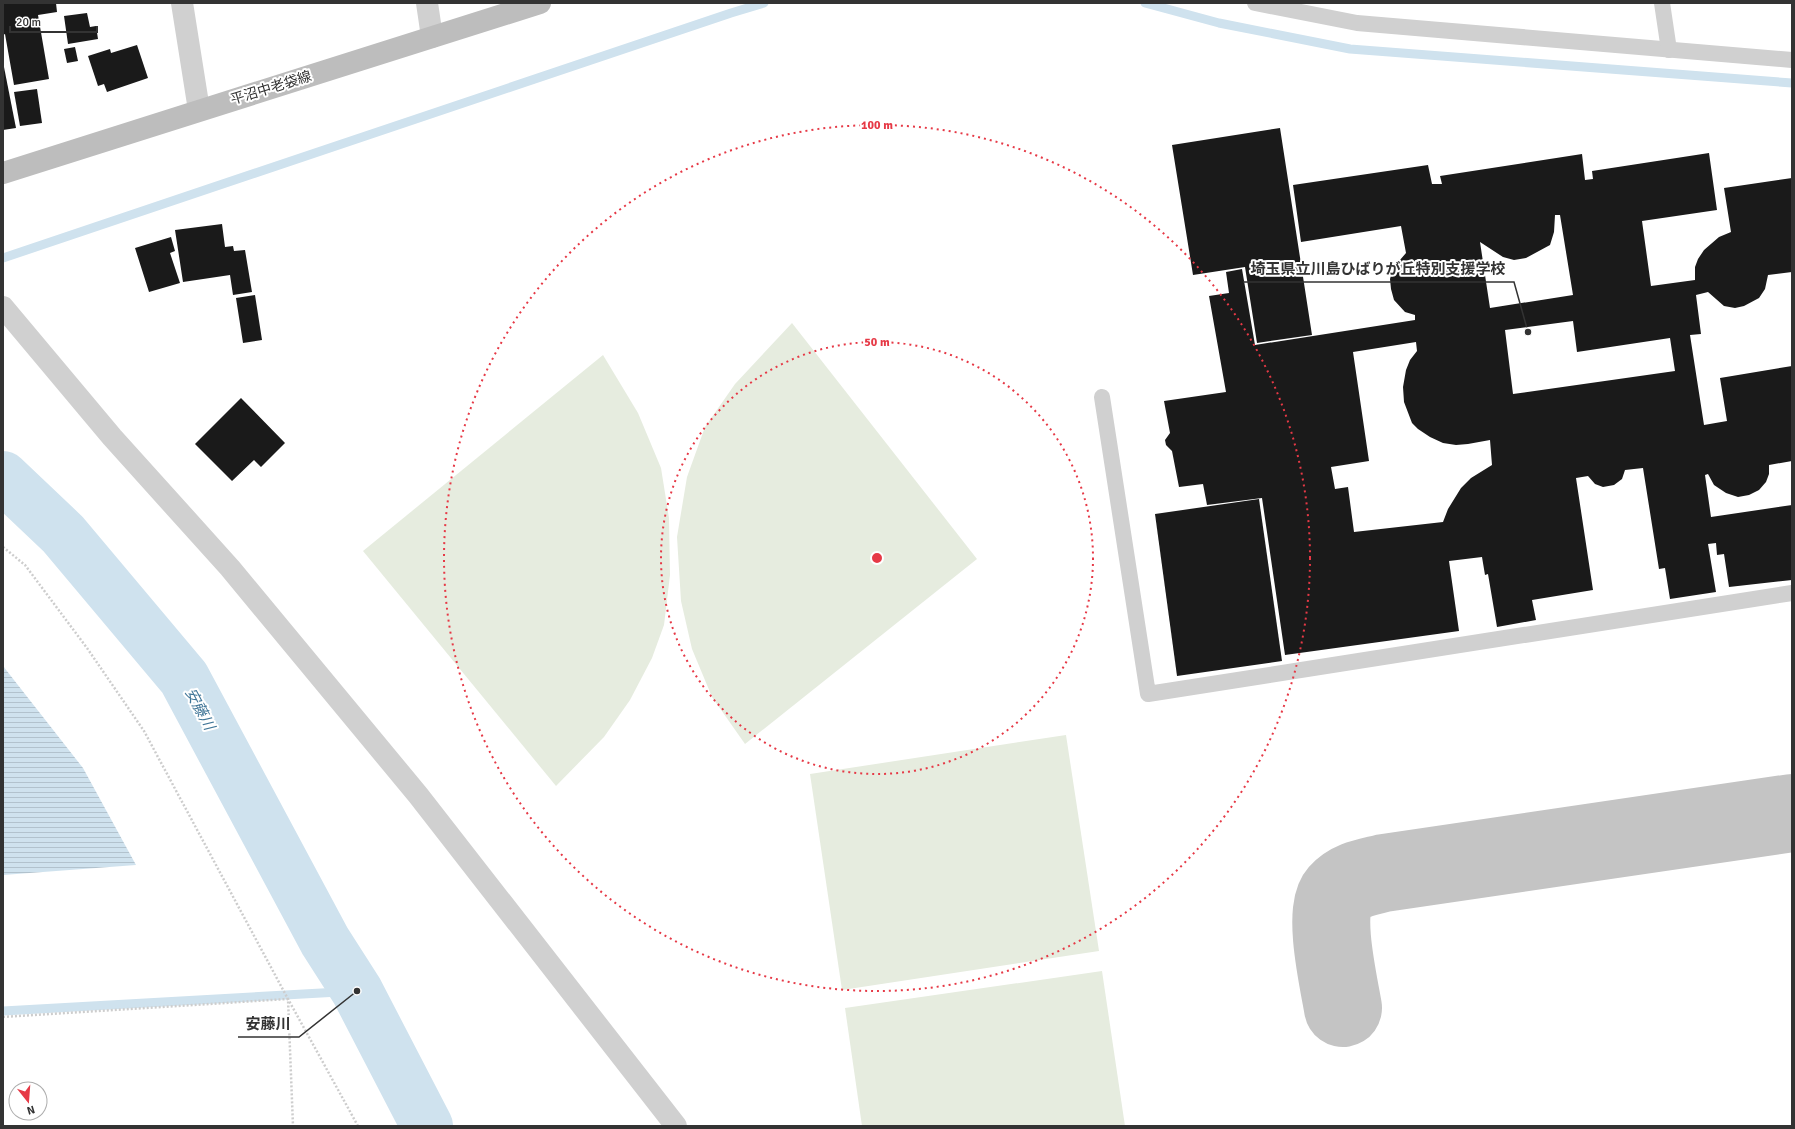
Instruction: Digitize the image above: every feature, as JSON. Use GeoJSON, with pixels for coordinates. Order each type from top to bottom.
{"type":"FeatureCollection","features":[{"type":"Feature","properties":{"kind":"main road","name":"平沼中老袋線"},"geometry":{"type":"LineString","coordinates":[[3,173],[540,3]]}},
{"type":"Feature","properties":{"kind":"street"},"geometry":{"type":"LineString","coordinates":[[182,3],[199,110]]}},
{"type":"Feature","properties":{"kind":"street"},"geometry":{"type":"LineString","coordinates":[[427,3],[432,37]]}},
{"type":"Feature","properties":{"kind":"street"},"geometry":{"type":"LineString","coordinates":[[3,307],[112,437],[230,568],[418,796],[676,1126]]}},
{"type":"Feature","properties":{"kind":"lane"},"geometry":{"type":"LineString","coordinates":[[1255,3],[1357,23],[1792,60]]}},
{"type":"Feature","properties":{"kind":"lane"},"geometry":{"type":"LineString","coordinates":[[1662,3],[1669,50]]}},
{"type":"Feature","properties":{"kind":"lane"},"geometry":{"type":"LineString","coordinates":[[1102,397],[1148,694],[1792,593]]}},
{"type":"Feature","properties":{"kind":"path"},"geometry":{"type":"LineString","coordinates":[[3,547],[25,565],[87,648],[144,731],[358,1126]]}},
{"type":"Feature","properties":{"kind":"path"},"geometry":{"type":"LineString","coordinates":[[3,1017],[288,999]]}},
{"type":"Feature","properties":{"kind":"path"},"geometry":{"type":"LineString","coordinates":[[288,999],[292,1126]]}},
{"type":"Feature","properties":{"kind":"shaded area"},"geometry":{"type":"Polygon","coordinates":[[[792,323],[977,559],[745,744],[712,697],[692,649],[681,601],[677,537],[687,477],[705,427],[735,384],[792,323]]]}},
{"type":"Feature","properties":{"kind":"shaded area"},"geometry":{"type":"Polygon","coordinates":[[[603,355],[638,413],[661,468],[669,518],[670,575],[664,625],[652,658],[630,700],[604,737],[556,786],[363,551],[603,355]]]}},
{"type":"Feature","properties":{"kind":"shaded area"},"geometry":{"type":"Polygon","coordinates":[[[1066,735],[1099,951],[842,990],[810,774],[1066,735]]]}},
{"type":"Feature","properties":{"kind":"shaded area"},"geometry":{"type":"Polygon","coordinates":[[[1102,971],[1125,1126],[862,1126],[845,1008],[1102,971]]]}},
{"type":"Feature","properties":{"kind":"water"},"geometry":{"type":"Polygon","coordinates":[[[3,666],[83,768],[136,865],[3,875],[3,666]]]}},
{"type":"Feature","properties":{"kind":"building"},"geometry":{"type":"Polygon","coordinates":[[[3,3],[56,3],[57,12],[38,15],[49,79],[14,85],[5,34],[3,35],[3,3]]]}},
{"type":"Feature","properties":{"kind":"building"},"geometry":{"type":"Polygon","coordinates":[[[87,13],[90,27],[96,26],[98,39],[68,44],[64,16],[87,13]]]}},
{"type":"Feature","properties":{"kind":"building"},"geometry":{"type":"Polygon","coordinates":[[[137,45],[148,78],[107,92],[104,84],[98,86],[88,56],[110,49],[111,53],[137,45]]]}},
{"type":"Feature","properties":{"kind":"building"},"geometry":{"type":"Polygon","coordinates":[[[75,47],[78,61],[67,63],[64,49],[75,47]]]}},
{"type":"Feature","properties":{"kind":"building"},"geometry":{"type":"Polygon","coordinates":[[[3,62],[16,128],[3,130],[3,62]]]}},
{"type":"Feature","properties":{"kind":"building"},"geometry":{"type":"Polygon","coordinates":[[[37,89],[42,123],[20,126],[14,92],[37,89]]]}},
{"type":"Feature","properties":{"kind":"building"},"geometry":{"type":"Polygon","coordinates":[[[1280,128],[1312,335],[1257,343],[1245,267],[1193,275],[1172,145],[1280,128]]]}},
{"type":"Feature","properties":{"kind":"building"},"geometry":{"type":"Polygon","coordinates":[[[1709,153],[1717,210],[1642,221],[1651,286],[1695,280],[1695,267],[1704,250],[1719,237],[1731,232],[1724,188],[1792,178],[1792,272],[1768,275],[1765,289],[1759,298],[1744,306],[1735,308],[1724,306],[1708,292],[1696,295],[1701,334],[1690,335],[1704,425],[1727,421],[1720,378],[1792,366],[1792,461],[1769,465],[1769,474],[1766,482],[1759,490],[1749,495],[1738,497],[1726,493],[1714,485],[1708,474],[1705,475],[1711,517],[1792,505],[1792,580],[1729,587],[1724,554],[1717,555],[1716,543],[1708,544],[1716,592],[1670,599],[1665,568],[1659,569],[1643,468],[1625,470],[1622,479],[1614,485],[1603,487],[1595,484],[1588,476],[1576,478],[1593,590],[1532,600],[1536,620],[1497,627],[1488,574],[1485,575],[1482,557],[1449,561],[1459,631],[1285,655],[1262,498],[1207,505],[1203,484],[1179,487],[1172,451],[1166,445],[1165,440],[1170,433],[1164,401],[1226,392],[1209,296],[1229,293],[1226,272],[1242,269],[1255,345],[1415,320],[1415,315],[1405,312],[1394,300],[1391,289],[1390,279],[1393,268],[1406,253],[1401,226],[1301,242],[1293,185],[1428,165],[1432,184],[1442,184],[1440,176],[1582,154],[1585,180],[1593,179],[1592,171],[1709,153]],[[1555,215],[1554,232],[1550,245],[1526,258],[1514,260],[1503,257],[1480,242],[1490,308],[1573,295],[1560,215],[1555,215]],[[1573,321],[1505,330],[1513,394],[1675,371],[1670,338],[1577,352],[1573,321]],[[1416,342],[1353,352],[1369,461],[1331,467],[1335,489],[1348,487],[1354,532],[1443,522],[1448,509],[1461,488],[1471,478],[1492,465],[1490,440],[1456,445],[1443,443],[1430,437],[1412,423],[1404,402],[1403,387],[1406,370],[1410,360],[1417,351],[1416,342]]]}},
{"type":"Feature","properties":{"kind":"building"},"geometry":{"type":"Polygon","coordinates":[[[222,224],[225,247],[233,246],[234,251],[245,250],[252,292],[233,295],[230,275],[183,282],[175,230],[222,224]]]}},
{"type":"Feature","properties":{"kind":"building"},"geometry":{"type":"Polygon","coordinates":[[[171,237],[175,251],[170,253],[180,283],[149,292],[135,248],[171,237]]]}},
{"type":"Feature","properties":{"kind":"building"},"geometry":{"type":"Polygon","coordinates":[[[255,295],[262,340],[243,343],[236,298],[255,295]]]}},
{"type":"Feature","properties":{"kind":"building"},"geometry":{"type":"Polygon","coordinates":[[[241,398],[285,443],[261,467],[254,460],[232,481],[195,444],[241,398]]]}},
{"type":"Feature","properties":{"kind":"building"},"geometry":{"type":"Polygon","coordinates":[[[1259,499],[1282,661],[1177,676],[1155,514],[1259,499]]]}},
{"type":"Feature","properties":{"kind":"waterway"},"geometry":{"type":"LineString","coordinates":[[3,258],[764,3]]}},
{"type":"Feature","properties":{"kind":"waterway"},"geometry":{"type":"LineString","coordinates":[[1145,3],[1219,23],[1350,49],[1792,83]]}},
{"type":"Feature","properties":{"kind":"waterway","name":"安藤川"},"geometry":{"type":"LineString","coordinates":[[3,477],[63,534],[184,678],[325,941],[357,991],[427,1126]]}},
{"type":"Feature","properties":{"kind":"waterway"},"geometry":{"type":"LineString","coordinates":[[3,1011],[357,991]]}},
{"type":"Feature","properties":{"kind":"taxiway"},"geometry":{"type":"LineString","coordinates":[[1343,1008],[1335,966],[1331,931],[1331,915],[1333,902],[1338,893],[1343,888],[1354,882],[1366,877],[1384,873],[1792,813]]}},
{"type":"Feature","properties":{"kind":"place","name":"埼玉県立川島ひばりが丘特別支援学校"},"geometry":{"type":"Point","coordinates":[1528,332]}},
{"type":"Feature","properties":{"kind":"place","name":"安藤川"},"geometry":{"type":"Point","coordinates":[357,991]}}]}
